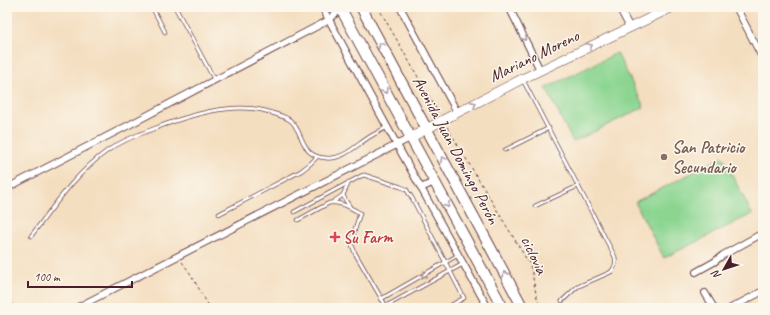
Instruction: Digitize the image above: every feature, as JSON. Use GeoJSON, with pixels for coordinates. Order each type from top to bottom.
{"type":"FeatureCollection","features":[{"type":"Feature","properties":{"kind":"main road","name":"Avenida Juan Domingo Perón"},"geometry":{"type":"LineString","coordinates":[[340,7],[503,308]]}},
{"type":"Feature","properties":{"kind":"main road","name":"Avenida Juan Domingo Perón"},"geometry":{"type":"LineString","coordinates":[[361,7],[523,308]]}},
{"type":"Feature","properties":{"kind":"street"},"geometry":{"type":"LineString","coordinates":[[322,7],[396,145],[488,308]]}},
{"type":"Feature","properties":{"kind":"street","name":"Avenida Juan Domingo Perón"},"geometry":{"type":"LineString","coordinates":[[329,20],[340,7]]}},
{"type":"Feature","properties":{"kind":"street"},"geometry":{"type":"LineString","coordinates":[[400,7],[457,112]]}},
{"type":"Feature","properties":{"kind":"street"},"geometry":{"type":"LineString","coordinates":[[509,7],[540,70]]}},
{"type":"Feature","properties":{"kind":"street"},"geometry":{"type":"LineString","coordinates":[[620,7],[630,28]]}},
{"type":"Feature","properties":{"kind":"street","name":"Mariano Moreno"},"geometry":{"type":"LineString","coordinates":[[410,138],[457,112],[540,70],[673,7]]}},
{"type":"Feature","properties":{"kind":"street"},"geometry":{"type":"LineString","coordinates":[[736,7],[763,58]]}},
{"type":"Feature","properties":{"kind":"street"},"geometry":{"type":"LineString","coordinates":[[7,188],[329,20]]}},
{"type":"Feature","properties":{"kind":"street"},"geometry":{"type":"LineString","coordinates":[[76,308],[410,138]]}},
{"type":"Feature","properties":{"kind":"street"},"geometry":{"type":"LineString","coordinates":[[421,188],[434,182]]}},
{"type":"Feature","properties":{"kind":"street"},"geometry":{"type":"LineString","coordinates":[[696,272],[714,262],[723,254],[763,233]]}},
{"type":"Feature","properties":{"kind":"street"},"geometry":{"type":"LineString","coordinates":[[731,308],[763,291]]}},
{"type":"Feature","properties":{"kind":"street"},"geometry":{"type":"LineString","coordinates":[[705,293],[714,308]]}},
{"type":"Feature","properties":{"kind":"street"},"geometry":{"type":"LineString","coordinates":[[7,302],[10,308]]}},
{"type":"Feature","properties":{"kind":"lane"},"geometry":{"type":"LineString","coordinates":[[152,7],[165,32]]}},
{"type":"Feature","properties":{"kind":"lane"},"geometry":{"type":"LineString","coordinates":[[176,7],[215,80]]}},
{"type":"Feature","properties":{"kind":"lane"},"geometry":{"type":"LineString","coordinates":[[522,79],[549,128],[615,257],[616,263],[611,272],[576,287],[562,301]]}},
{"type":"Feature","properties":{"kind":"lane"},"geometry":{"type":"LineString","coordinates":[[31,236],[64,192],[92,163],[108,150],[127,139],[170,122],[205,112],[240,107],[266,110],[291,120],[296,127],[305,147],[310,153],[316,157],[328,159],[347,153],[370,136],[387,127]]}},
{"type":"Feature","properties":{"kind":"lane"},"geometry":{"type":"LineString","coordinates":[[506,150],[549,128]]}},
{"type":"Feature","properties":{"kind":"lane"},"geometry":{"type":"LineString","coordinates":[[219,214],[300,171],[310,164],[316,157]]}},
{"type":"Feature","properties":{"kind":"lane"},"geometry":{"type":"LineString","coordinates":[[294,212],[361,176],[401,186],[406,189],[464,298],[446,308]]}},
{"type":"Feature","properties":{"kind":"lane"},"geometry":{"type":"LineString","coordinates":[[333,202],[343,195],[350,181]]}},
{"type":"Feature","properties":{"kind":"lane"},"geometry":{"type":"LineString","coordinates":[[535,206],[578,186]]}},
{"type":"Feature","properties":{"kind":"lane"},"geometry":{"type":"LineString","coordinates":[[343,195],[351,208]]}},
{"type":"Feature","properties":{"kind":"lane"},"geometry":{"type":"LineString","coordinates":[[298,220],[329,202],[339,203],[360,213],[352,239],[352,245],[355,254],[387,307],[463,264]]}},
{"type":"Feature","properties":{"kind":"lane"},"geometry":{"type":"LineString","coordinates":[[382,299],[458,255]]}},
{"type":"Feature","properties":{"kind":"path","name":"ciclovia"},"geometry":{"type":"LineString","coordinates":[[378,7],[530,266],[540,308]]}},
{"type":"Feature","properties":{"kind":"path"},"geometry":{"type":"LineString","coordinates":[[178,256],[190,273],[210,308]]}},
{"type":"Feature","properties":{"kind":"green space"},"geometry":{"type":"Polygon","coordinates":[[[617,53],[644,107],[573,142],[546,88],[617,53]]]}},
{"type":"Feature","properties":{"kind":"green space"},"geometry":{"type":"Polygon","coordinates":[[[723,157],[752,214],[664,258],[635,202],[723,157]]]}},
{"type":"Feature","properties":{"kind":"place","name":"San Patricio Secundario"},"geometry":{"type":"Point","coordinates":[664,157]}},
{"type":"Feature","properties":{"kind":"place","name":"Su Farm"},"geometry":{"type":"Point","coordinates":[335,237]}}]}
